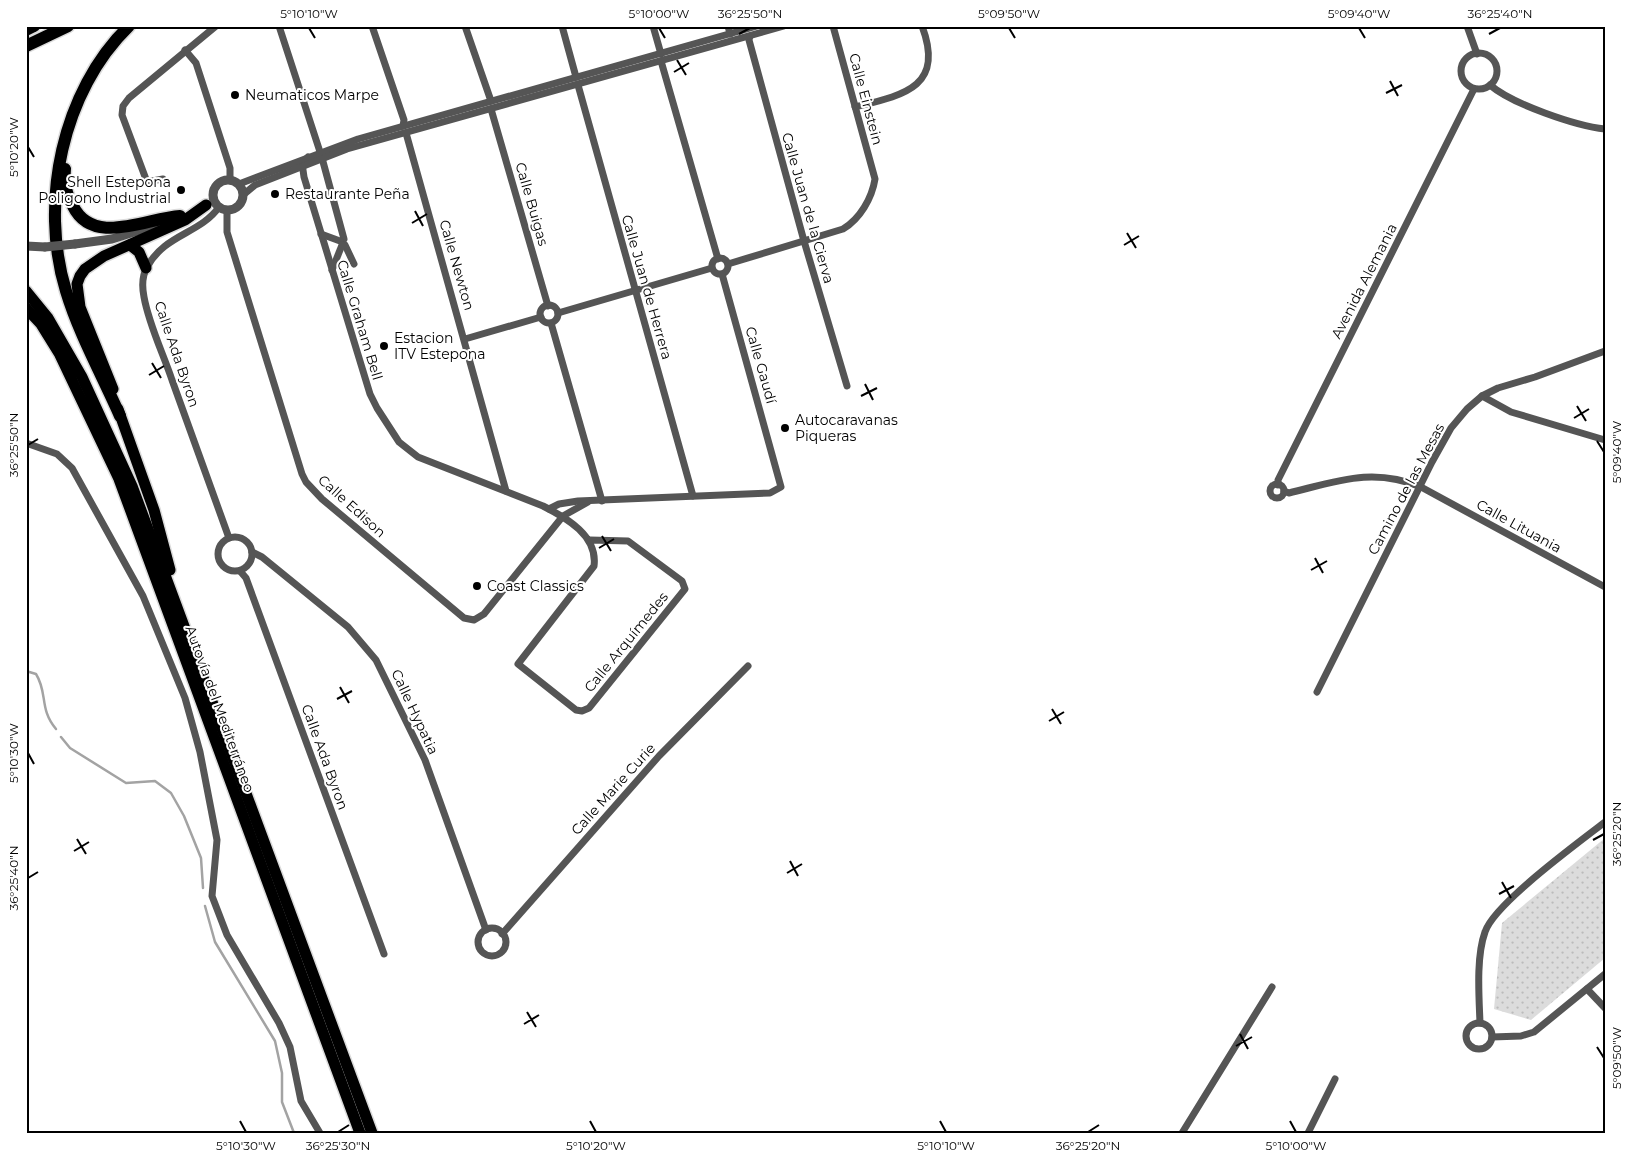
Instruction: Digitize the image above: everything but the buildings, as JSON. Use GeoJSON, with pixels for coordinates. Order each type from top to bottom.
{"type":"FeatureCollection","features":[{"type":"Feature","properties":{"kind":"highway"},"geometry":{"type":"LineString","coordinates":[[26,30],[34,26]]}},
{"type":"Feature","properties":{"kind":"highway"},"geometry":{"type":"LineString","coordinates":[[26,46],[68,26]]}},
{"type":"Feature","properties":{"kind":"highway"},"geometry":{"type":"LineString","coordinates":[[120,416],[72,309],[61,270],[56,231],[55,190],[67,134],[96,70],[129,26]]}},
{"type":"Feature","properties":{"kind":"highway"},"geometry":{"type":"LineString","coordinates":[[67,134],[65,173],[67,195],[75,211],[86,220],[98,227],[109,229],[180,216]]}},
{"type":"Feature","properties":{"kind":"highway","name":"Autovía del Mediterráneo"},"geometry":{"type":"LineString","coordinates":[[186,629],[154,510],[120,416],[108,374],[80,307],[77,284],[85,269],[93,262],[217,206]]}},
{"type":"Feature","properties":{"kind":"highway"},"geometry":{"type":"LineString","coordinates":[[130,244],[140,252],[146,268]]}},
{"type":"Feature","properties":{"kind":"highway","name":"Autovía del Mediterráneo"},"geometry":{"type":"LineString","coordinates":[[26,291],[48,318],[60,337],[102,419],[135,495],[372,1133]]}},
{"type":"Feature","properties":{"kind":"highway","name":"Autovía del Mediterráneo"},"geometry":{"type":"LineString","coordinates":[[26,308],[41,324],[59,353],[118,480],[360,1133]]}},
{"type":"Feature","properties":{"kind":"street"},"geometry":{"type":"LineString","coordinates":[[163,179],[147,182],[122,115],[123,106],[129,98],[216,26]]}},
{"type":"Feature","properties":{"kind":"street"},"geometry":{"type":"LineString","coordinates":[[279,26],[321,155],[342,230],[343,243],[354,264]]}},
{"type":"Feature","properties":{"kind":"street","name":"Calle Newton"},"geometry":{"type":"LineString","coordinates":[[372,26],[404,120],[404,130],[465,339],[506,491]]}},
{"type":"Feature","properties":{"kind":"street","name":"Calle Buigas"},"geometry":{"type":"LineString","coordinates":[[465,26],[491,105],[548,306]]}},
{"type":"Feature","properties":{"kind":"street"},"geometry":{"type":"LineString","coordinates":[[562,26],[576,77]]}},
{"type":"Feature","properties":{"kind":"street"},"geometry":{"type":"LineString","coordinates":[[653,26],[718,258]]}},
{"type":"Feature","properties":{"kind":"street"},"geometry":{"type":"LineString","coordinates":[[712,47],[729,38],[728,26]]}},
{"type":"Feature","properties":{"kind":"street"},"geometry":{"type":"LineString","coordinates":[[146,268],[164,245],[210,218],[217,206],[215,188],[221,182],[234,182],[308,157],[321,155],[491,105],[578,85],[682,48],[758,26]]}},
{"type":"Feature","properties":{"kind":"street"},"geometry":{"type":"LineString","coordinates":[[491,105],[514,95],[550,84],[661,57],[712,47],[784,26]]}},
{"type":"Feature","properties":{"kind":"street","name":"Calle Einstein"},"geometry":{"type":"LineString","coordinates":[[804,241],[836,232],[850,225],[870,197],[875,179],[834,26]]}},
{"type":"Feature","properties":{"kind":"street"},"geometry":{"type":"LineString","coordinates":[[855,108],[890,98],[912,88],[924,78],[929,64],[929,53],[922,26]]}},
{"type":"Feature","properties":{"kind":"street"},"geometry":{"type":"LineString","coordinates":[[1467,26],[1477,54]]}},
{"type":"Feature","properties":{"kind":"street","name":"Calle Juan de la Cierva"},"geometry":{"type":"LineString","coordinates":[[750,36],[749,40],[804,241],[847,386]]}},
{"type":"Feature","properties":{"kind":"street"},"geometry":{"type":"LineString","coordinates":[[185,50],[196,63],[234,182],[244,195]]}},
{"type":"Feature","properties":{"kind":"street"},"geometry":{"type":"LineString","coordinates":[[1477,54],[1488,56],[1495,64],[1496,76],[1490,85],[1482,89],[1474,89],[1463,80],[1461,73],[1465,60],[1477,54]]}},
{"type":"Feature","properties":{"kind":"street"},"geometry":{"type":"LineString","coordinates":[[550,84],[556,87],[572,82],[578,85]]}},
{"type":"Feature","properties":{"kind":"street","name":"Calle Juan de Herrera"},"geometry":{"type":"LineString","coordinates":[[578,85],[693,496]]}},
{"type":"Feature","properties":{"kind":"street"},"geometry":{"type":"LineString","coordinates":[[1490,85],[1511,98],[1553,116],[1585,127],[1605,129]]}},
{"type":"Feature","properties":{"kind":"street","name":"Avenida Alemania"},"geometry":{"type":"LineString","coordinates":[[1278,485],[1278,480],[1474,89]]}},
{"type":"Feature","properties":{"kind":"street"},"geometry":{"type":"LineString","coordinates":[[29,249],[75,244],[131,234],[180,216],[217,206],[240,204],[244,195],[255,185],[302,166],[321,155],[358,139],[404,130]]}},
{"type":"Feature","properties":{"kind":"street"},"geometry":{"type":"LineString","coordinates":[[302,166],[308,157]]}},
{"type":"Feature","properties":{"kind":"street","name":"Calle Graham Bell"},"geometry":{"type":"LineString","coordinates":[[302,166],[370,394],[399,442],[418,457],[550,509],[563,516],[590,540]]}},
{"type":"Feature","properties":{"kind":"street","name":"Calle Edison"},"geometry":{"type":"LineString","coordinates":[[217,206],[227,232],[276,397],[302,474],[311,488],[322,499],[469,620],[484,614],[563,516]]}},
{"type":"Feature","properties":{"kind":"street"},"geometry":{"type":"LineString","coordinates":[[321,234],[343,243]]}},
{"type":"Feature","properties":{"kind":"street"},"geometry":{"type":"LineString","coordinates":[[728,264],[804,241]]}},
{"type":"Feature","properties":{"kind":"street"},"geometry":{"type":"LineString","coordinates":[[332,270],[343,243]]}},
{"type":"Feature","properties":{"kind":"street"},"geometry":{"type":"LineString","coordinates":[[718,258],[724,259],[728,264],[727,270],[722,274],[716,273],[712,268],[713,262],[718,258]]}},
{"type":"Feature","properties":{"kind":"street","name":"Calle Ada Byron"},"geometry":{"type":"LineString","coordinates":[[146,268],[142,283],[144,298],[229,538]]}},
{"type":"Feature","properties":{"kind":"street"},"geometry":{"type":"LineString","coordinates":[[558,313],[712,268]]}},
{"type":"Feature","properties":{"kind":"street","name":"Calle Gaudí"},"geometry":{"type":"LineString","coordinates":[[693,496],[770,493],[777,491],[781,487],[722,274]]}},
{"type":"Feature","properties":{"kind":"street"},"geometry":{"type":"LineString","coordinates":[[548,306],[556,308],[558,313],[556,320],[546,323],[541,318],[543,309],[548,306]]}},
{"type":"Feature","properties":{"kind":"street"},"geometry":{"type":"LineString","coordinates":[[465,339],[541,318]]}},
{"type":"Feature","properties":{"kind":"street"},"geometry":{"type":"LineString","coordinates":[[551,323],[602,501]]}},
{"type":"Feature","properties":{"kind":"street","name":"Camino de las Mesas"},"geometry":{"type":"LineString","coordinates":[[1317,692],[1451,428],[1467,409],[1482,396],[1498,388],[1536,377],[1605,351]]}},
{"type":"Feature","properties":{"kind":"street"},"geometry":{"type":"LineString","coordinates":[[1482,396],[1511,412],[1605,440]]}},
{"type":"Feature","properties":{"kind":"street"},"geometry":{"type":"LineString","coordinates":[[26,443],[57,454],[72,468],[143,596],[185,698],[200,752],[217,840],[212,896],[227,935],[286,1039],[301,1100],[320,1133]]}},
{"type":"Feature","properties":{"kind":"street","name":"Calle Lituania"},"geometry":{"type":"LineString","coordinates":[[1284,491],[1289,493],[1374,475],[1405,480],[1605,587]]}},
{"type":"Feature","properties":{"kind":"street"},"geometry":{"type":"LineString","coordinates":[[1278,485],[1284,491],[1279,498],[1271,495],[1272,487],[1278,485]]}},
{"type":"Feature","properties":{"kind":"street"},"geometry":{"type":"LineString","coordinates":[[550,509],[559,504],[693,496]]}},
{"type":"Feature","properties":{"kind":"street"},"geometry":{"type":"LineString","coordinates":[[563,516],[588,502]]}},
{"type":"Feature","properties":{"kind":"street"},"geometry":{"type":"LineString","coordinates":[[229,538],[244,539],[252,552],[250,564],[240,571],[234,572],[224,567],[218,557],[220,546],[229,538]]}},
{"type":"Feature","properties":{"kind":"street","name":"Calle Arquímedes"},"geometry":{"type":"LineString","coordinates":[[590,540],[628,541],[682,581],[685,589],[589,708],[582,711],[576,710],[518,664],[594,566],[596,555],[590,540]]}},
{"type":"Feature","properties":{"kind":"street","name":"Calle Hypatia"},"geometry":{"type":"LineString","coordinates":[[252,552],[262,557],[348,628],[376,660],[425,760],[486,930]]}},
{"type":"Feature","properties":{"kind":"street","name":"Calle Ada Byron"},"geometry":{"type":"LineString","coordinates":[[240,571],[246,578],[384,954]]}},
{"type":"Feature","properties":{"kind":"street","name":"Calle Marie Curie"},"geometry":{"type":"LineString","coordinates":[[502,934],[658,756],[748,666]]}},
{"type":"Feature","properties":{"kind":"street"},"geometry":{"type":"LineString","coordinates":[[1480,1023],[1481,947],[1488,923],[1504,904],[1605,822]]}},
{"type":"Feature","properties":{"kind":"street"},"geometry":{"type":"LineString","coordinates":[[494,929],[502,934],[505,942],[503,949],[498,954],[490,956],[480,950],[478,942],[480,935],[486,930],[494,929]]}},
{"type":"Feature","properties":{"kind":"street"},"geometry":{"type":"LineString","coordinates":[[1492,1037],[1520,1036],[1534,1032],[1605,974]]}},
{"type":"Feature","properties":{"kind":"street"},"geometry":{"type":"LineString","coordinates":[[1182,1133],[1272,987]]}},
{"type":"Feature","properties":{"kind":"street"},"geometry":{"type":"LineString","coordinates":[[1587,989],[1605,1008]]}},
{"type":"Feature","properties":{"kind":"street"},"geometry":{"type":"LineString","coordinates":[[1480,1023],[1491,1029],[1492,1037],[1488,1045],[1480,1049],[1468,1044],[1466,1039],[1467,1030],[1470,1026],[1480,1023]]}},
{"type":"Feature","properties":{"kind":"street"},"geometry":{"type":"LineString","coordinates":[[1308,1133],[1335,1079]]}},
{"type":"Feature","properties":{"kind":"shaded area"},"geometry":{"type":"Polygon","coordinates":[[[1605,838],[1605,958],[1531,1020],[1494,1009],[1502,923],[1605,838]]]}},
{"type":"Feature","properties":{"kind":"waterway"},"geometry":{"type":"LineString","coordinates":[[26,671],[36,674],[40,681],[47,715],[56,729]]}},
{"type":"Feature","properties":{"kind":"waterway"},"geometry":{"type":"LineString","coordinates":[[61,737],[70,748],[126,783],[155,781],[171,793],[184,816],[201,858],[203,888]]}},
{"type":"Feature","properties":{"kind":"waterway"},"geometry":{"type":"LineString","coordinates":[[205,906],[215,942],[275,1041],[282,1073],[282,1102],[294,1133]]}},
{"type":"Feature","properties":{"kind":"place","name":"Neumaticos Marpe"},"geometry":{"type":"Point","coordinates":[235,95]}},
{"type":"Feature","properties":{"kind":"place","name":"Shell Estepona Poligono Industrial"},"geometry":{"type":"Point","coordinates":[181,190]}},
{"type":"Feature","properties":{"kind":"place","name":"Restaurante Peña"},"geometry":{"type":"Point","coordinates":[275,194]}},
{"type":"Feature","properties":{"kind":"place","name":"Estacion ITV Estepona"},"geometry":{"type":"Point","coordinates":[384,346]}},
{"type":"Feature","properties":{"kind":"place","name":"Autocaravanas Piqueras"},"geometry":{"type":"Point","coordinates":[785,428]}},
{"type":"Feature","properties":{"kind":"place","name":"Coast Classics"},"geometry":{"type":"Point","coordinates":[477,586]}}]}
